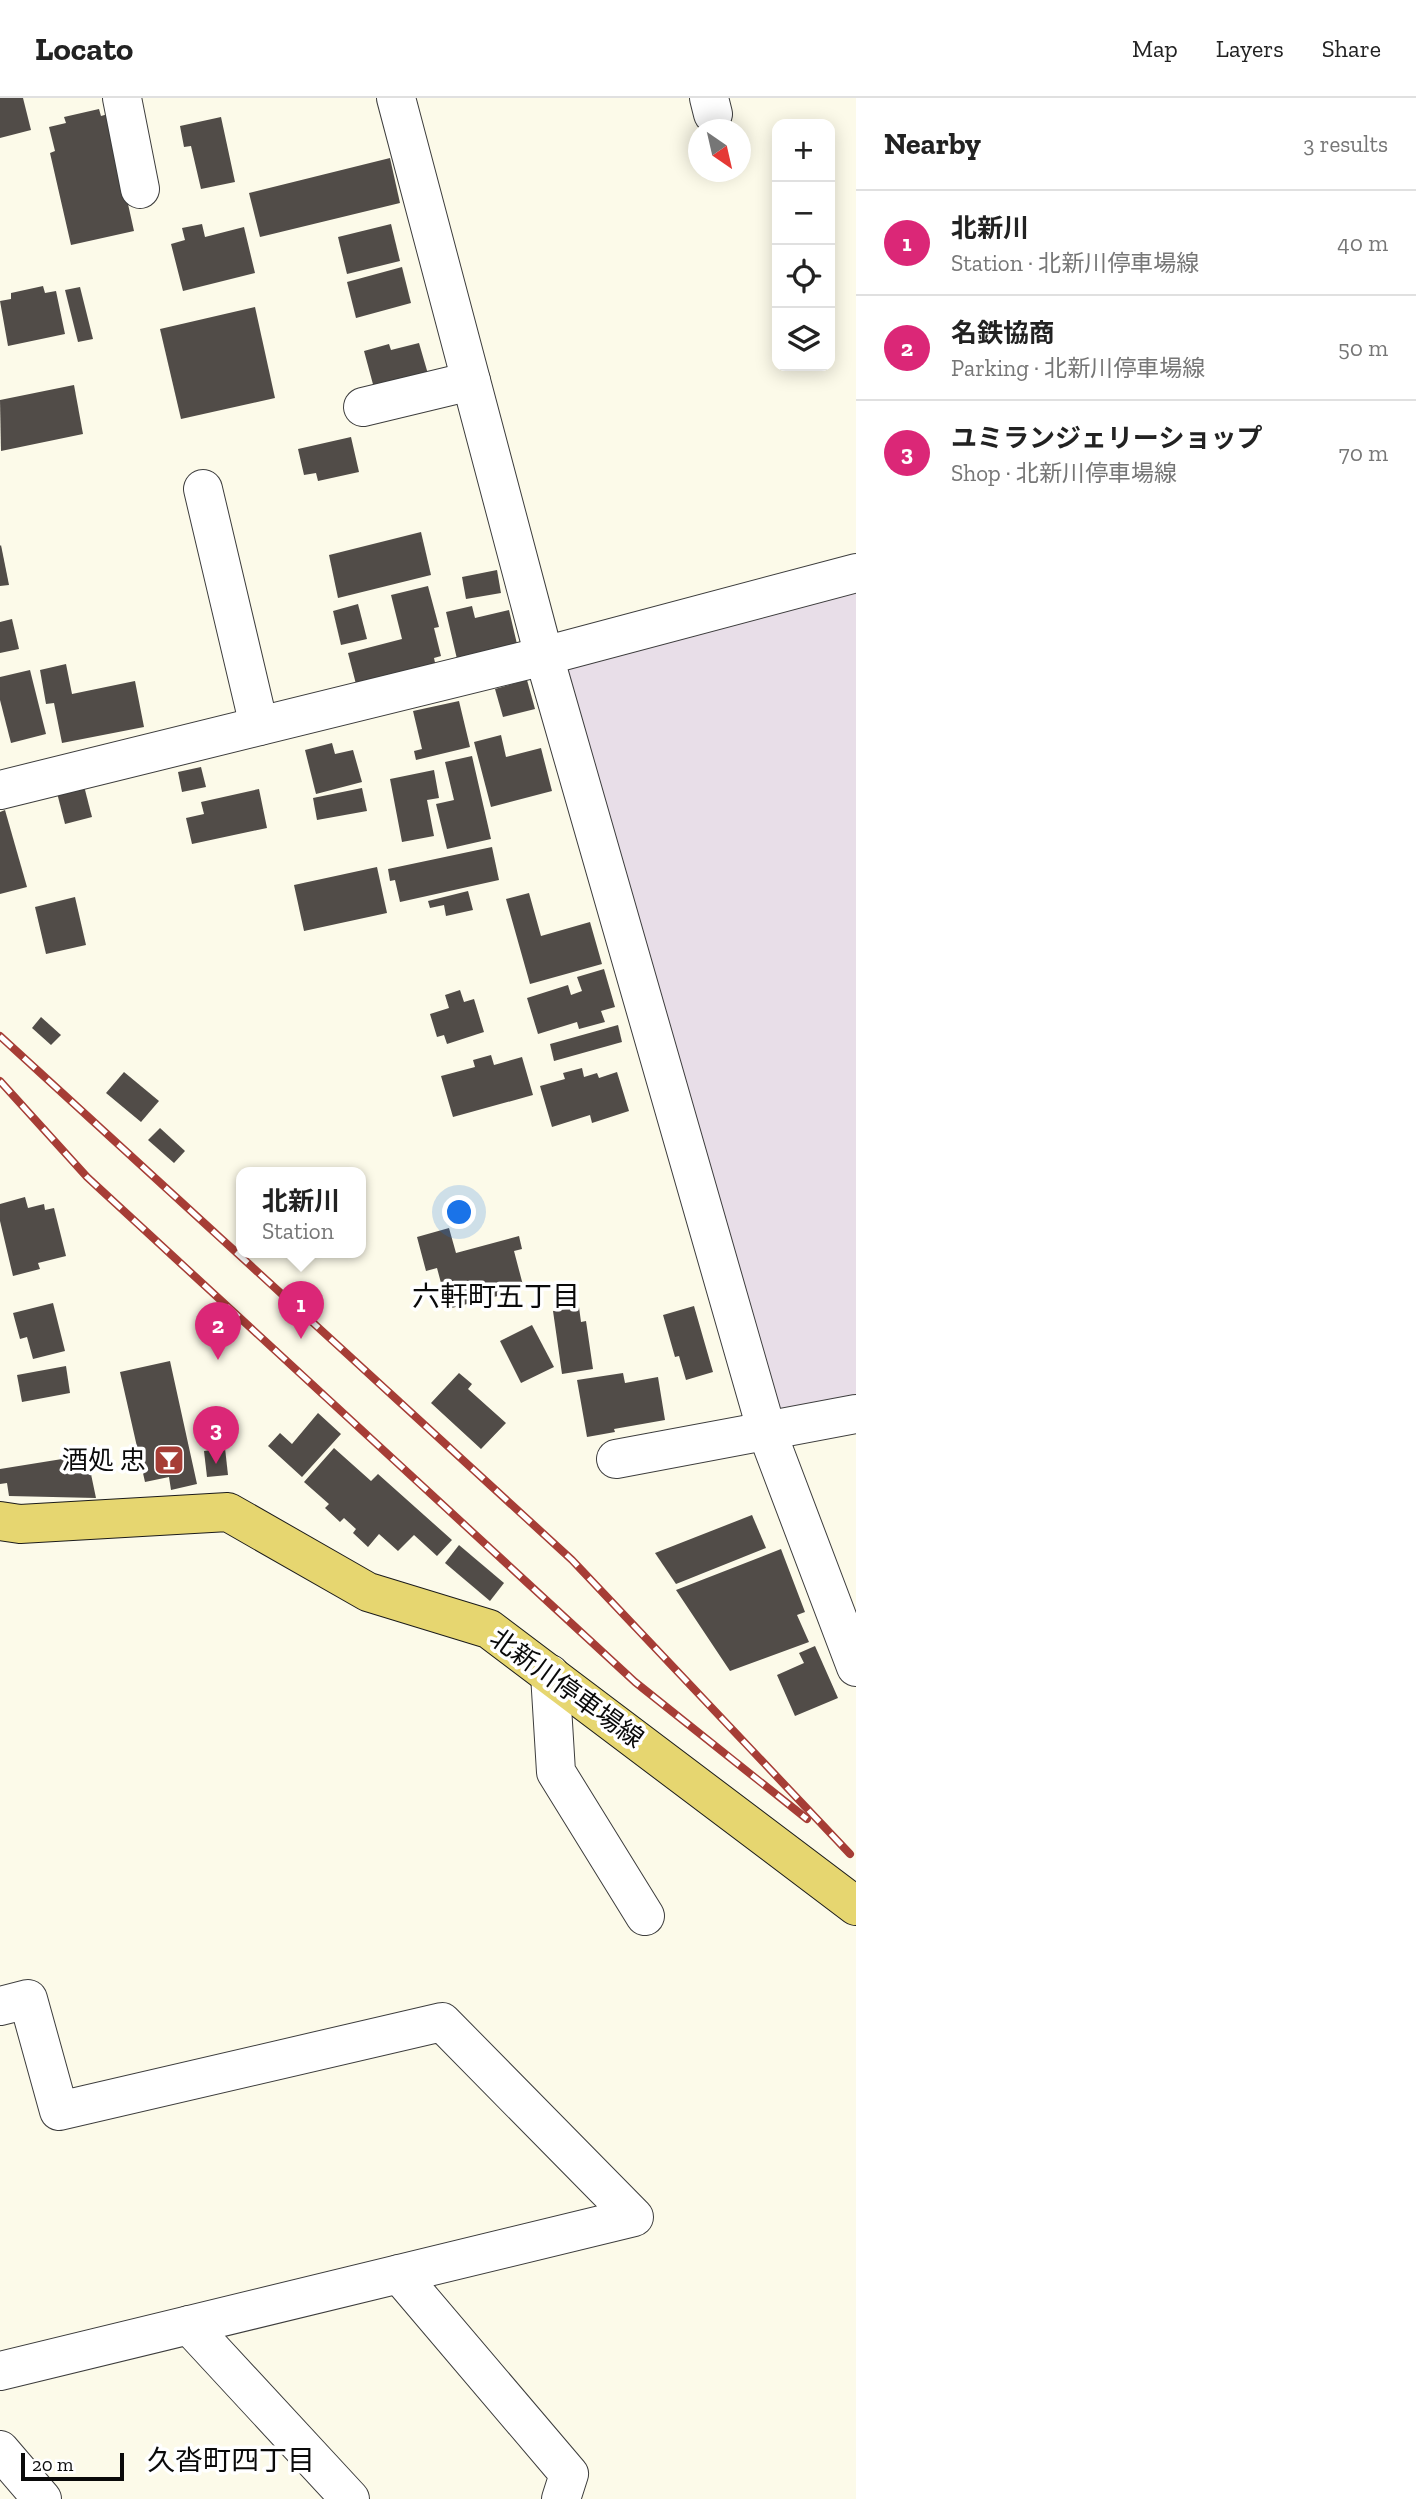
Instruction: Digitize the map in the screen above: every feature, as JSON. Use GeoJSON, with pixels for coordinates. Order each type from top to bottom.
{"type":"FeatureCollection","features":[{"type":"Feature","properties":{"kind":"main road","name":"北新川停車場線"},"geometry":{"type":"LineString","coordinates":[[0,1521],[20,1524],[228,1512],[368,1592],[489,1629],[856,1906]]}},
{"type":"Feature","properties":{"kind":"street"},"geometry":{"type":"LineString","coordinates":[[122,98],[140,189]]}},
{"type":"Feature","properties":{"kind":"street"},"geometry":{"type":"LineString","coordinates":[[396,98],[544,656],[767,1432],[856,1667]]}},
{"type":"Feature","properties":{"kind":"street"},"geometry":{"type":"LineString","coordinates":[[363,407],[471,381]]}},
{"type":"Feature","properties":{"kind":"street"},"geometry":{"type":"LineString","coordinates":[[203,489],[259,726]]}},
{"type":"Feature","properties":{"kind":"street"},"geometry":{"type":"LineString","coordinates":[[0,790],[544,656],[856,573]]}},
{"type":"Feature","properties":{"kind":"street"},"geometry":{"type":"LineString","coordinates":[[616,1459],[856,1414]]}},
{"type":"Feature","properties":{"kind":"street"},"geometry":{"type":"LineString","coordinates":[[550,1674],[556,1772],[645,1916]]}},
{"type":"Feature","properties":{"kind":"street"},"geometry":{"type":"LineString","coordinates":[[0,2006],[29,1999],[59,2111],[442,2022],[634,2217],[0,2371]]}},
{"type":"Feature","properties":{"kind":"street"},"geometry":{"type":"LineString","coordinates":[[399,2274],[569,2474],[561,2499]]}},
{"type":"Feature","properties":{"kind":"street"},"geometry":{"type":"LineString","coordinates":[[189,2325],[350,2499]]}},
{"type":"Feature","properties":{"kind":"street"},"geometry":{"type":"LineString","coordinates":[[0,2450],[42,2499]]}},
{"type":"Feature","properties":{"kind":"shaded area"},"geometry":{"type":"Polygon","coordinates":[[[856,577],[856,1414],[767,1432],[544,656],[856,577]]]}},
{"type":"Feature","properties":{"kind":"building"},"geometry":{"type":"Polygon","coordinates":[[[0,98],[23,98],[31,130],[0,138],[0,98]]]}},
{"type":"Feature","properties":{"kind":"building"},"geometry":{"type":"Polygon","coordinates":[[[99,109],[101,116],[108,114],[134,231],[71,245],[50,153],[55,151],[49,127],[66,123],[64,117],[99,109]]]}},
{"type":"Feature","properties":{"kind":"building"},"geometry":{"type":"Polygon","coordinates":[[[221,117],[235,182],[201,189],[191,146],[184,147],[180,126],[221,117]]]}},
{"type":"Feature","properties":{"kind":"building"},"geometry":{"type":"Polygon","coordinates":[[[390,158],[400,203],[260,237],[249,193],[390,158]]]}},
{"type":"Feature","properties":{"kind":"building"},"geometry":{"type":"Polygon","coordinates":[[[202,224],[205,237],[244,227],[255,273],[183,291],[171,244],[185,240],[182,228],[202,224]]]}},
{"type":"Feature","properties":{"kind":"building"},"geometry":{"type":"Polygon","coordinates":[[[391,224],[400,261],[347,274],[338,237],[391,224]]]}},
{"type":"Feature","properties":{"kind":"building"},"geometry":{"type":"Polygon","coordinates":[[[402,267],[411,303],[356,318],[347,282],[402,267]]]}},
{"type":"Feature","properties":{"kind":"building"},"geometry":{"type":"Polygon","coordinates":[[[43,286],[45,293],[56,291],[65,334],[8,346],[0,301],[11,299],[11,293],[43,286]]]}},
{"type":"Feature","properties":{"kind":"building"},"geometry":{"type":"Polygon","coordinates":[[[80,287],[93,339],[78,342],[65,290],[80,287]]]}},
{"type":"Feature","properties":{"kind":"building"},"geometry":{"type":"Polygon","coordinates":[[[255,307],[275,398],[181,419],[160,329],[255,307]]]}},
{"type":"Feature","properties":{"kind":"building"},"geometry":{"type":"Polygon","coordinates":[[[419,343],[428,374],[374,388],[364,351],[389,344],[391,350],[419,343]]]}},
{"type":"Feature","properties":{"kind":"building"},"geometry":{"type":"Polygon","coordinates":[[[74,385],[83,434],[1,451],[0,400],[74,385]]]}},
{"type":"Feature","properties":{"kind":"building"},"geometry":{"type":"Polygon","coordinates":[[[351,437],[359,472],[318,481],[316,473],[304,475],[298,449],[351,437]]]}},
{"type":"Feature","properties":{"kind":"building"},"geometry":{"type":"Polygon","coordinates":[[[421,532],[431,575],[338,598],[329,555],[421,532]]]}},
{"type":"Feature","properties":{"kind":"building"},"geometry":{"type":"Polygon","coordinates":[[[0,546],[9,585],[0,586],[0,546]]]}},
{"type":"Feature","properties":{"kind":"building"},"geometry":{"type":"Polygon","coordinates":[[[497,570],[501,593],[466,599],[462,577],[497,570]]]}},
{"type":"Feature","properties":{"kind":"building"},"geometry":{"type":"Polygon","coordinates":[[[428,586],[439,627],[434,628],[441,656],[434,658],[436,667],[357,688],[348,653],[402,639],[391,595],[428,586]]]}},
{"type":"Feature","properties":{"kind":"building"},"geometry":{"type":"Polygon","coordinates":[[[358,604],[367,639],[341,645],[333,611],[358,604]]]}},
{"type":"Feature","properties":{"kind":"building"},"geometry":{"type":"Polygon","coordinates":[[[472,606],[475,618],[509,610],[517,644],[457,659],[446,612],[472,606]]]}},
{"type":"Feature","properties":{"kind":"building"},"geometry":{"type":"Polygon","coordinates":[[[12,619],[19,649],[0,653],[0,622],[12,619]]]}},
{"type":"Feature","properties":{"kind":"building"},"geometry":{"type":"Polygon","coordinates":[[[66,664],[72,694],[135,681],[144,727],[62,743],[54,703],[46,704],[40,670],[66,664]]]}},
{"type":"Feature","properties":{"kind":"building"},"geometry":{"type":"Polygon","coordinates":[[[30,670],[46,734],[11,743],[0,700],[0,677],[30,670]]]}},
{"type":"Feature","properties":{"kind":"building"},"geometry":{"type":"Polygon","coordinates":[[[527,680],[535,709],[503,717],[495,689],[527,680]]]}},
{"type":"Feature","properties":{"kind":"building"},"geometry":{"type":"Polygon","coordinates":[[[459,701],[470,747],[416,760],[414,751],[422,749],[413,711],[459,701]]]}},
{"type":"Feature","properties":{"kind":"building"},"geometry":{"type":"Polygon","coordinates":[[[501,735],[506,757],[541,748],[552,791],[491,807],[474,742],[501,735]]]}},
{"type":"Feature","properties":{"kind":"building"},"geometry":{"type":"Polygon","coordinates":[[[332,743],[335,754],[353,750],[362,782],[316,794],[305,750],[332,743]]]}},
{"type":"Feature","properties":{"kind":"building"},"geometry":{"type":"Polygon","coordinates":[[[472,756],[491,839],[447,849],[436,804],[454,800],[445,762],[472,756]]]}},
{"type":"Feature","properties":{"kind":"building"},"geometry":{"type":"Polygon","coordinates":[[[201,767],[206,787],[182,792],[178,772],[201,767]]]}},
{"type":"Feature","properties":{"kind":"building"},"geometry":{"type":"Polygon","coordinates":[[[434,770],[439,798],[427,800],[434,836],[402,842],[390,779],[434,770]]]}},
{"type":"Feature","properties":{"kind":"building"},"geometry":{"type":"Polygon","coordinates":[[[84,786],[92,817],[65,824],[57,793],[84,786]]]}},
{"type":"Feature","properties":{"kind":"building"},"geometry":{"type":"Polygon","coordinates":[[[362,788],[367,811],[317,820],[313,798],[362,788]]]}},
{"type":"Feature","properties":{"kind":"building"},"geometry":{"type":"Polygon","coordinates":[[[259,789],[267,828],[192,844],[186,818],[204,814],[201,802],[259,789]]]}},
{"type":"Feature","properties":{"kind":"building"},"geometry":{"type":"Polygon","coordinates":[[[5,810],[27,887],[0,894],[0,812],[5,810]]]}},
{"type":"Feature","properties":{"kind":"building"},"geometry":{"type":"Polygon","coordinates":[[[492,847],[499,880],[400,902],[395,880],[390,881],[388,869],[492,847]]]}},
{"type":"Feature","properties":{"kind":"building"},"geometry":{"type":"Polygon","coordinates":[[[377,867],[387,913],[304,931],[294,885],[377,867]]]}},
{"type":"Feature","properties":{"kind":"building"},"geometry":{"type":"Polygon","coordinates":[[[468,891],[473,910],[446,916],[444,905],[430,908],[428,901],[468,891]]]}},
{"type":"Feature","properties":{"kind":"building"},"geometry":{"type":"Polygon","coordinates":[[[529,893],[541,936],[590,922],[602,964],[530,984],[506,899],[529,893]]]}},
{"type":"Feature","properties":{"kind":"building"},"geometry":{"type":"Polygon","coordinates":[[[75,897],[86,945],[46,954],[35,907],[75,897]]]}},
{"type":"Feature","properties":{"kind":"building"},"geometry":{"type":"Polygon","coordinates":[[[604,969],[615,1007],[601,1011],[605,1022],[579,1029],[577,1022],[538,1034],[527,998],[568,985],[571,995],[582,991],[577,977],[604,969]]]}},
{"type":"Feature","properties":{"kind":"building"},"geometry":{"type":"Polygon","coordinates":[[[460,990],[464,1002],[474,999],[484,1032],[447,1044],[444,1035],[437,1037],[430,1014],[449,1008],[445,995],[460,990]]]}},
{"type":"Feature","properties":{"kind":"building"},"geometry":{"type":"Polygon","coordinates":[[[41,1017],[61,1035],[51,1045],[32,1028],[41,1017]]]}},
{"type":"Feature","properties":{"kind":"building"},"geometry":{"type":"Polygon","coordinates":[[[618,1025],[622,1042],[554,1061],[550,1044],[618,1025]]]}},
{"type":"Feature","properties":{"kind":"building"},"geometry":{"type":"Polygon","coordinates":[[[491,1055],[494,1065],[522,1057],[533,1095],[453,1117],[441,1076],[475,1067],[473,1060],[491,1055]]]}},
{"type":"Feature","properties":{"kind":"building"},"geometry":{"type":"Polygon","coordinates":[[[582,1068],[584,1077],[597,1073],[599,1078],[617,1072],[629,1111],[592,1123],[590,1115],[552,1127],[540,1086],[565,1079],[563,1073],[582,1068]]]}},
{"type":"Feature","properties":{"kind":"building"},"geometry":{"type":"Polygon","coordinates":[[[124,1072],[159,1101],[141,1122],[106,1093],[124,1072]]]}},
{"type":"Feature","properties":{"kind":"building"},"geometry":{"type":"Polygon","coordinates":[[[160,1128],[185,1151],[174,1163],[148,1140],[160,1128]]]}},
{"type":"Feature","properties":{"kind":"building"},"geometry":{"type":"Polygon","coordinates":[[[25,1197],[28,1208],[44,1204],[45,1210],[54,1208],[66,1256],[38,1263],[40,1269],[13,1276],[0,1221],[0,1204],[25,1197]]]}},
{"type":"Feature","properties":{"kind":"building"},"geometry":{"type":"Polygon","coordinates":[[[449,1228],[456,1253],[519,1236],[522,1249],[514,1251],[524,1289],[448,1309],[437,1268],[426,1271],[417,1237],[449,1228]]]}},
{"type":"Feature","properties":{"kind":"building"},"geometry":{"type":"Polygon","coordinates":[[[53,1303],[65,1351],[33,1359],[27,1337],[20,1339],[13,1313],[53,1303]]]}},
{"type":"Feature","properties":{"kind":"building"},"geometry":{"type":"Polygon","coordinates":[[[694,1306],[713,1372],[686,1380],[679,1356],[675,1357],[663,1315],[694,1306]]]}},
{"type":"Feature","properties":{"kind":"building"},"geometry":{"type":"Polygon","coordinates":[[[579,1307],[581,1322],[586,1321],[593,1369],[562,1374],[553,1311],[579,1307]]]}},
{"type":"Feature","properties":{"kind":"building"},"geometry":{"type":"Polygon","coordinates":[[[532,1325],[554,1367],[521,1383],[500,1341],[532,1325]]]}},
{"type":"Feature","properties":{"kind":"building"},"geometry":{"type":"Polygon","coordinates":[[[170,1361],[197,1484],[171,1490],[169,1477],[145,1482],[120,1372],[170,1361]]]}},
{"type":"Feature","properties":{"kind":"building"},"geometry":{"type":"Polygon","coordinates":[[[66,1366],[70,1393],[22,1402],[17,1375],[66,1366]]]}},
{"type":"Feature","properties":{"kind":"building"},"geometry":{"type":"Polygon","coordinates":[[[459,1373],[472,1384],[468,1389],[506,1423],[481,1449],[431,1403],[459,1373]]]}},
{"type":"Feature","properties":{"kind":"building"},"geometry":{"type":"Polygon","coordinates":[[[623,1373],[625,1383],[658,1377],[665,1420],[587,1437],[577,1380],[623,1373]]]}},
{"type":"Feature","properties":{"kind":"building"},"geometry":{"type":"Polygon","coordinates":[[[318,1413],[341,1434],[302,1477],[268,1446],[280,1433],[292,1444],[318,1413]]]}},
{"type":"Feature","properties":{"kind":"building"},"geometry":{"type":"Polygon","coordinates":[[[225,1448],[228,1475],[207,1477],[204,1451],[225,1448]]]}},
{"type":"Feature","properties":{"kind":"building"},"geometry":{"type":"Polygon","coordinates":[[[334,1448],[371,1481],[378,1474],[452,1540],[437,1556],[414,1535],[398,1551],[379,1534],[368,1547],[353,1533],[356,1529],[344,1518],[340,1522],[325,1508],[329,1504],[304,1482],[334,1448]]]}},
{"type":"Feature","properties":{"kind":"building"},"geometry":{"type":"Polygon","coordinates":[[[87,1455],[96,1498],[9,1496],[7,1483],[0,1484],[0,1469],[87,1455]]]}},
{"type":"Feature","properties":{"kind":"building"},"geometry":{"type":"Polygon","coordinates":[[[752,1515],[766,1548],[676,1584],[655,1553],[752,1515]]]}},
{"type":"Feature","properties":{"kind":"building"},"geometry":{"type":"Polygon","coordinates":[[[459,1545],[504,1583],[490,1601],[445,1563],[459,1545]]]}},
{"type":"Feature","properties":{"kind":"building"},"geometry":{"type":"Polygon","coordinates":[[[781,1549],[805,1612],[797,1615],[809,1642],[730,1671],[676,1590],[781,1549]]]}},
{"type":"Feature","properties":{"kind":"building"},"geometry":{"type":"Polygon","coordinates":[[[815,1646],[838,1698],[795,1716],[777,1675],[804,1663],[799,1653],[815,1646]]]}},
{"type":"Feature","properties":{"kind":"railway"},"geometry":{"type":"LineString","coordinates":[[0,1036],[236,1252]]}},
{"type":"Feature","properties":{"kind":"railway"},"geometry":{"type":"LineString","coordinates":[[0,1081],[87,1177],[635,1682],[807,1819]]}},
{"type":"Feature","properties":{"kind":"railway"},"geometry":{"type":"LineString","coordinates":[[242,1258],[572,1560],[850,1854]]}},
{"type":"Feature","properties":{"kind":"place","name":"北新川"},"geometry":{"type":"Point","coordinates":[301,1339]}},
{"type":"Feature","properties":{"kind":"place","name":"名鉄協商"},"geometry":{"type":"Point","coordinates":[218,1360]}},
{"type":"Feature","properties":{"kind":"place","name":"酒処 忠"},"geometry":{"type":"Point","coordinates":[169,1460]}},
{"type":"Feature","properties":{"kind":"place","name":"ユミランジェリーショップ"},"geometry":{"type":"Point","coordinates":[216,1464]}},
{"type":"Feature","properties":{"kind":"district","name":"六軒町五丁目"},"geometry":{"type":"Point","coordinates":[496,1296]}},
{"type":"Feature","properties":{"kind":"district","name":"久沓町四丁目"},"geometry":{"type":"Point","coordinates":[231,2460]}}]}
